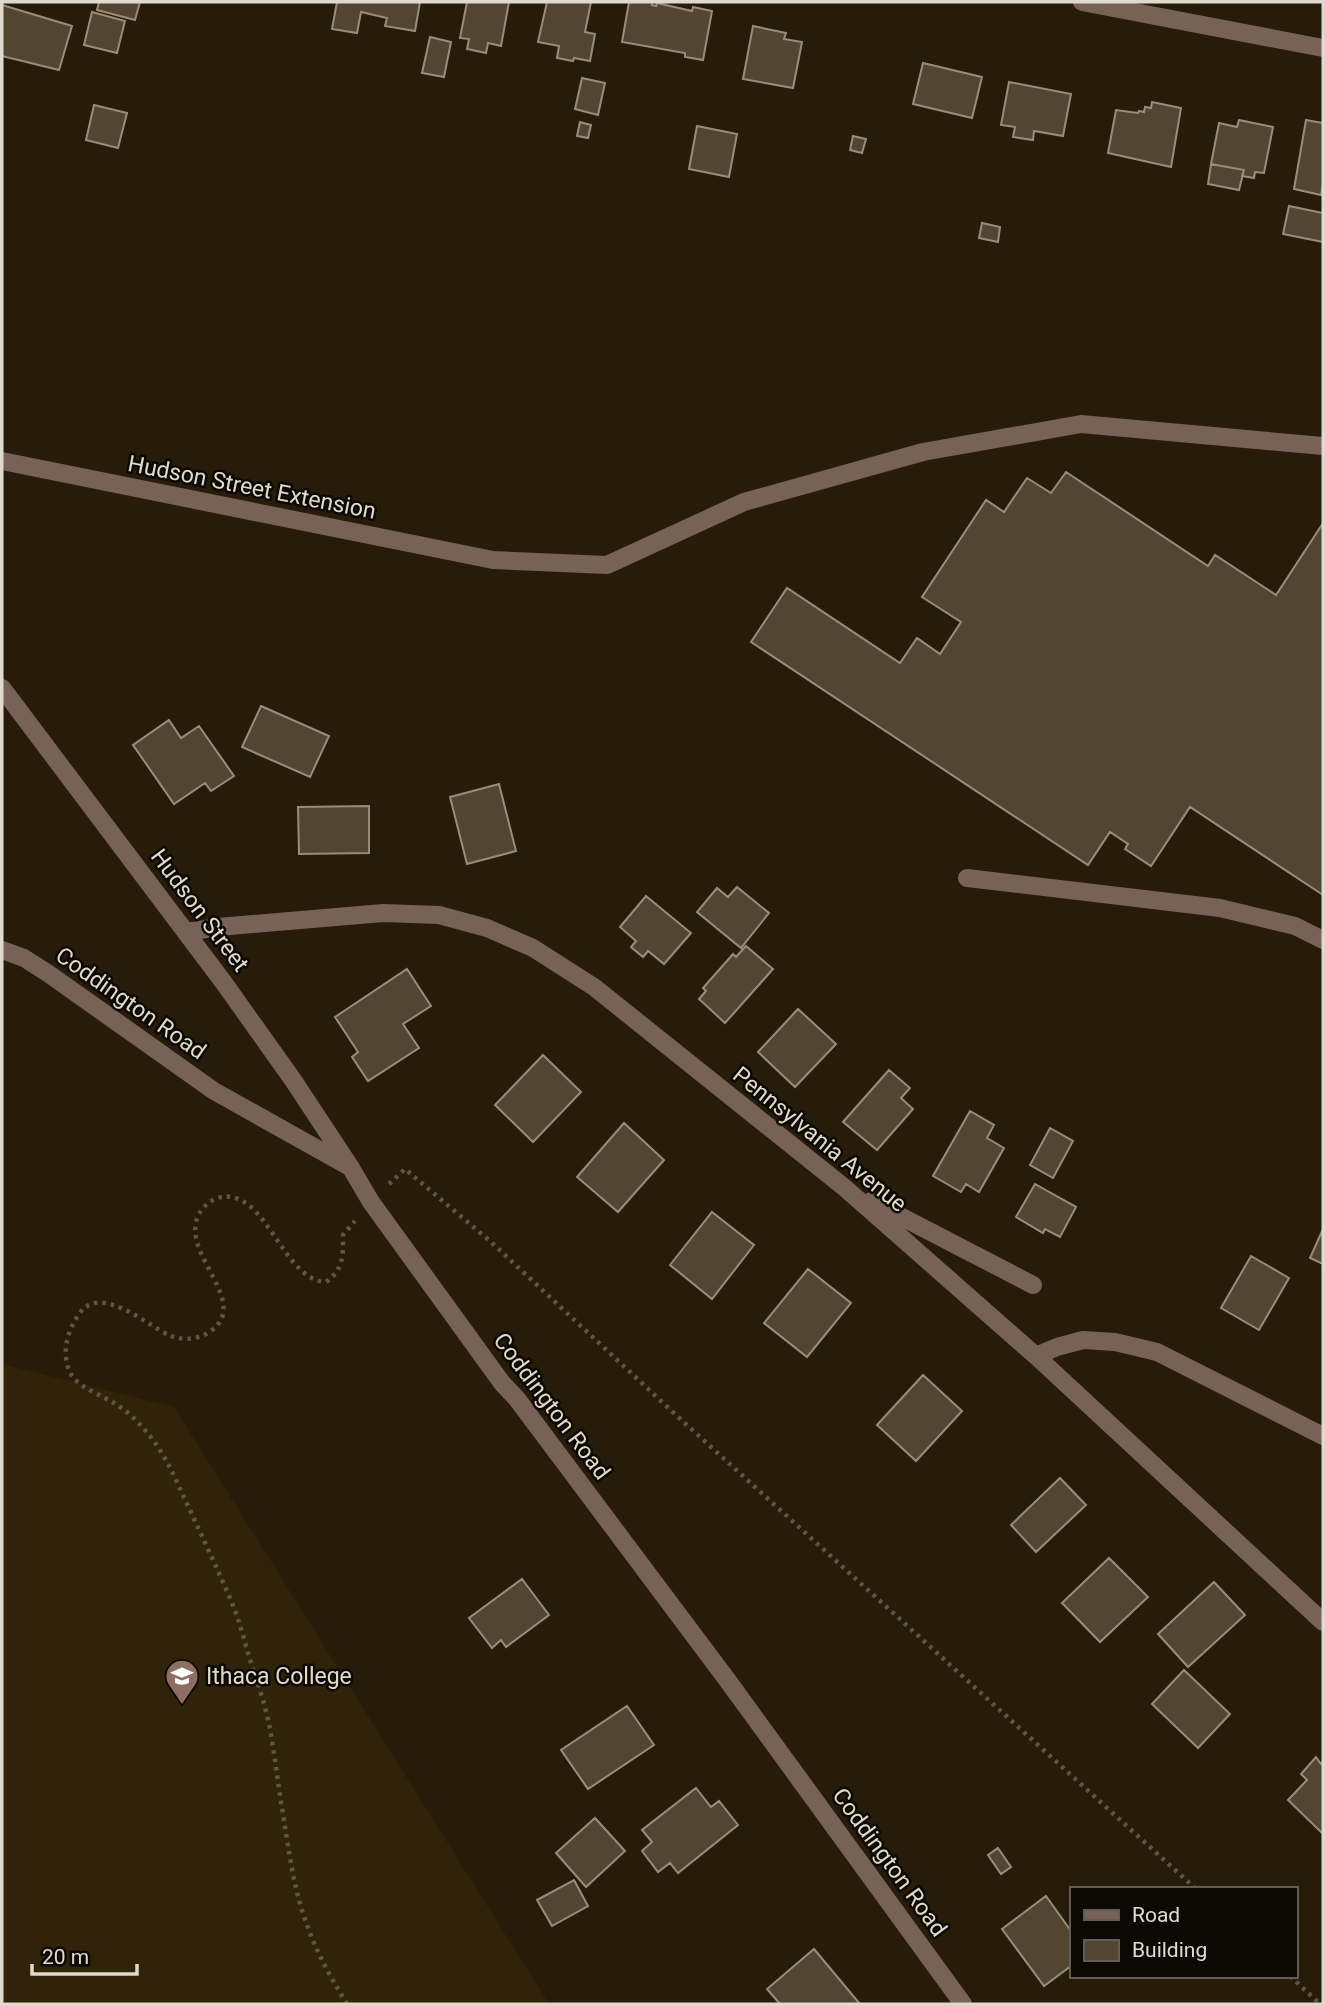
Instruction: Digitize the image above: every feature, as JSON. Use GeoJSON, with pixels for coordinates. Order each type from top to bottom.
{"type":"FeatureCollection","features":[{"type":"Feature","properties":{"kind":"street"},"geometry":{"type":"LineString","coordinates":[[1082,2],[1323,48]]}},
{"type":"Feature","properties":{"kind":"street","name":"Hudson Street Extension"},"geometry":{"type":"LineString","coordinates":[[2,461],[493,560],[607,565],[744,502],[923,452],[1081,424],[1323,446]]}},
{"type":"Feature","properties":{"kind":"street","name":"Hudson Street"},"geometry":{"type":"LineString","coordinates":[[2,688],[187,932],[352,1168]]}},
{"type":"Feature","properties":{"kind":"street"},"geometry":{"type":"LineString","coordinates":[[967,878],[1220,908],[1295,926],[1323,940]]}},
{"type":"Feature","properties":{"kind":"street","name":"Pennsylvania Avenue"},"geometry":{"type":"LineString","coordinates":[[187,932],[383,913],[439,915],[487,928],[533,948],[594,987],[845,1188],[1036,1356],[1323,1622]]}},
{"type":"Feature","properties":{"kind":"street","name":"Coddington Road"},"geometry":{"type":"LineString","coordinates":[[2,950],[24,958],[49,974],[214,1091],[352,1168],[371,1202],[502,1383],[517,1399],[728,1681],[963,2004]]}},
{"type":"Feature","properties":{"kind":"street"},"geometry":{"type":"LineString","coordinates":[[845,1188],[1033,1284]]}},
{"type":"Feature","properties":{"kind":"street"},"geometry":{"type":"LineString","coordinates":[[1036,1356],[1083,1340],[1115,1342],[1157,1352],[1323,1436]]}},
{"type":"Feature","properties":{"kind":"path"},"geometry":{"type":"LineString","coordinates":[[392,1181],[405,1169],[491,1242],[676,1415],[1194,1887]]}},
{"type":"Feature","properties":{"kind":"path"},"geometry":{"type":"LineString","coordinates":[[343,1235],[343,1260],[337,1274],[326,1282],[316,1282],[298,1267],[255,1210],[240,1200],[227,1196],[214,1199],[203,1207],[197,1218],[196,1231],[197,1245],[224,1303],[223,1318],[216,1328],[205,1335],[189,1339],[172,1336],[114,1304],[97,1303],[82,1309],[72,1325],[66,1346],[66,1362],[72,1376],[117,1405],[142,1426],[165,1457],[234,1605],[268,1722],[291,1866],[305,1921],[323,1965],[347,2004]]}},
{"type":"Feature","properties":{"kind":"path"},"geometry":{"type":"LineString","coordinates":[[1292,1978],[1320,2004]]}},
{"type":"Feature","properties":{"kind":"shaded area","name":"Ithaca College"},"geometry":{"type":"Polygon","coordinates":[[[2,1364],[174,1407],[549,2004],[2,2004],[2,1364]]]}},
{"type":"Feature","properties":{"kind":"building"},"geometry":{"type":"Polygon","coordinates":[[[99,2],[140,2],[135,20],[97,10],[99,2]]]}},
{"type":"Feature","properties":{"kind":"building"},"geometry":{"type":"Polygon","coordinates":[[[337,2],[420,2],[415,31],[385,26],[387,18],[361,12],[357,33],[332,29],[337,2]]]}},
{"type":"Feature","properties":{"kind":"building"},"geometry":{"type":"Polygon","coordinates":[[[467,2],[509,2],[501,46],[488,43],[486,53],[467,49],[469,39],[460,38],[467,2]]]}},
{"type":"Feature","properties":{"kind":"building"},"geometry":{"type":"Polygon","coordinates":[[[547,2],[591,2],[585,32],[595,34],[590,61],[557,58],[559,46],[538,42],[547,2]]]}},
{"type":"Feature","properties":{"kind":"building"},"geometry":{"type":"Polygon","coordinates":[[[629,2],[653,2],[652,5],[656,6],[657,3],[692,11],[693,7],[712,11],[703,60],[685,57],[685,53],[622,42],[629,2]]]}},
{"type":"Feature","properties":{"kind":"building"},"geometry":{"type":"Polygon","coordinates":[[[2,5],[72,26],[59,70],[2,56],[2,5]]]}},
{"type":"Feature","properties":{"kind":"building"},"geometry":{"type":"Polygon","coordinates":[[[92,12],[125,21],[117,53],[84,45],[92,12]]]}},
{"type":"Feature","properties":{"kind":"building"},"geometry":{"type":"Polygon","coordinates":[[[753,26],[786,33],[784,39],[802,42],[793,88],[743,79],[753,26]]]}},
{"type":"Feature","properties":{"kind":"building"},"geometry":{"type":"Polygon","coordinates":[[[430,37],[451,42],[444,77],[422,73],[430,37]]]}},
{"type":"Feature","properties":{"kind":"building"},"geometry":{"type":"Polygon","coordinates":[[[923,63],[982,77],[972,118],[913,104],[923,63]]]}},
{"type":"Feature","properties":{"kind":"building"},"geometry":{"type":"Polygon","coordinates":[[[582,78],[605,83],[598,115],[575,109],[582,78]]]}},
{"type":"Feature","properties":{"kind":"building"},"geometry":{"type":"Polygon","coordinates":[[[1009,82],[1071,94],[1063,136],[1034,131],[1033,140],[1013,137],[1015,127],[1001,125],[1009,82]]]}},
{"type":"Feature","properties":{"kind":"building"},"geometry":{"type":"Polygon","coordinates":[[[1152,102],[1181,108],[1171,167],[1108,153],[1116,110],[1144,112],[1145,107],[1151,108],[1152,102]]]}},
{"type":"Feature","properties":{"kind":"building"},"geometry":{"type":"Polygon","coordinates":[[[94,105],[127,113],[118,148],[86,140],[94,105]]]}},
{"type":"Feature","properties":{"kind":"building"},"geometry":{"type":"Polygon","coordinates":[[[1239,120],[1273,127],[1264,173],[1255,172],[1254,178],[1242,176],[1244,170],[1211,164],[1219,123],[1237,127],[1239,120]]]}},
{"type":"Feature","properties":{"kind":"building"},"geometry":{"type":"Polygon","coordinates":[[[1306,120],[1323,123],[1321,195],[1294,189],[1306,120]]]}},
{"type":"Feature","properties":{"kind":"building"},"geometry":{"type":"Polygon","coordinates":[[[580,122],[591,125],[588,138],[577,136],[580,122]]]}},
{"type":"Feature","properties":{"kind":"building"},"geometry":{"type":"Polygon","coordinates":[[[697,126],[737,134],[729,177],[689,169],[697,126]]]}},
{"type":"Feature","properties":{"kind":"building"},"geometry":{"type":"Polygon","coordinates":[[[853,136],[866,139],[862,153],[850,150],[853,136]]]}},
{"type":"Feature","properties":{"kind":"building"},"geometry":{"type":"Polygon","coordinates":[[[1211,164],[1244,170],[1239,190],[1208,184],[1211,164]]]}},
{"type":"Feature","properties":{"kind":"building"},"geometry":{"type":"Polygon","coordinates":[[[1289,206],[1323,213],[1323,242],[1283,234],[1289,206]]]}},
{"type":"Feature","properties":{"kind":"building"},"geometry":{"type":"Polygon","coordinates":[[[982,223],[1000,227],[998,242],[979,238],[982,223]]]}},
{"type":"Feature","properties":{"kind":"building"},"geometry":{"type":"Polygon","coordinates":[[[1066,472],[1208,566],[1215,555],[1276,595],[1323,523],[1323,895],[1190,807],[1151,866],[1125,849],[1128,844],[1110,832],[1088,865],[751,642],[787,588],[900,663],[917,638],[940,654],[961,622],[922,597],[986,500],[1004,512],[1027,478],[1051,493],[1066,472]]]}},
{"type":"Feature","properties":{"kind":"building"},"geometry":{"type":"Polygon","coordinates":[[[261,706],[329,736],[310,777],[242,747],[261,706]]]}},
{"type":"Feature","properties":{"kind":"building"},"geometry":{"type":"Polygon","coordinates":[[[169,720],[181,738],[199,726],[234,776],[211,791],[205,783],[174,804],[133,745],[169,720]]]}},
{"type":"Feature","properties":{"kind":"building"},"geometry":{"type":"Polygon","coordinates":[[[499,784],[516,851],[467,864],[450,797],[499,784]]]}},
{"type":"Feature","properties":{"kind":"building"},"geometry":{"type":"Polygon","coordinates":[[[369,806],[369,853],[299,854],[298,807],[369,806]]]}},
{"type":"Feature","properties":{"kind":"building"},"geometry":{"type":"Polygon","coordinates":[[[737,887],[769,913],[741,948],[697,912],[717,888],[728,897],[737,887]]]}},
{"type":"Feature","properties":{"kind":"building"},"geometry":{"type":"Polygon","coordinates":[[[646,896],[691,933],[664,964],[648,951],[643,957],[631,947],[636,941],[620,927],[646,896]]]}},
{"type":"Feature","properties":{"kind":"building"},"geometry":{"type":"Polygon","coordinates":[[[746,946],[773,969],[725,1023],[699,999],[706,991],[703,988],[733,954],[736,957],[746,946]]]}},
{"type":"Feature","properties":{"kind":"building"},"geometry":{"type":"Polygon","coordinates":[[[407,969],[431,1006],[403,1024],[419,1048],[368,1081],[352,1057],[358,1052],[335,1017],[407,969]]]}},
{"type":"Feature","properties":{"kind":"building"},"geometry":{"type":"Polygon","coordinates":[[[798,1009],[836,1044],[795,1087],[758,1052],[798,1009]]]}},
{"type":"Feature","properties":{"kind":"building"},"geometry":{"type":"Polygon","coordinates":[[[543,1055],[581,1092],[533,1142],[495,1105],[543,1055]]]}},
{"type":"Feature","properties":{"kind":"building"},"geometry":{"type":"Polygon","coordinates":[[[889,1070],[910,1088],[901,1098],[913,1109],[877,1150],[843,1122],[889,1070]]]}},
{"type":"Feature","properties":{"kind":"building"},"geometry":{"type":"Polygon","coordinates":[[[970,1111],[994,1125],[987,1138],[1004,1148],[979,1192],[966,1184],[961,1192],[933,1176],[970,1111]]]}},
{"type":"Feature","properties":{"kind":"building"},"geometry":{"type":"Polygon","coordinates":[[[624,1123],[664,1160],[618,1212],[577,1177],[624,1123]]]}},
{"type":"Feature","properties":{"kind":"building"},"geometry":{"type":"Polygon","coordinates":[[[1050,1128],[1073,1141],[1053,1178],[1030,1165],[1050,1128]]]}},
{"type":"Feature","properties":{"kind":"building"},"geometry":{"type":"Polygon","coordinates":[[[1035,1184],[1076,1207],[1060,1237],[1045,1229],[1043,1233],[1016,1217],[1035,1184]]]}},
{"type":"Feature","properties":{"kind":"building"},"geometry":{"type":"Polygon","coordinates":[[[712,1212],[754,1245],[712,1299],[670,1265],[712,1212]]]}},
{"type":"Feature","properties":{"kind":"building"},"geometry":{"type":"Polygon","coordinates":[[[1323,1229],[1323,1264],[1310,1258],[1323,1229]]]}},
{"type":"Feature","properties":{"kind":"building"},"geometry":{"type":"Polygon","coordinates":[[[1251,1256],[1289,1278],[1259,1330],[1221,1308],[1251,1256]]]}},
{"type":"Feature","properties":{"kind":"building"},"geometry":{"type":"Polygon","coordinates":[[[808,1269],[851,1303],[807,1357],[764,1323],[808,1269]]]}},
{"type":"Feature","properties":{"kind":"building"},"geometry":{"type":"Polygon","coordinates":[[[923,1375],[962,1411],[916,1461],[877,1425],[923,1375]]]}},
{"type":"Feature","properties":{"kind":"building"},"geometry":{"type":"Polygon","coordinates":[[[1060,1478],[1086,1505],[1036,1552],[1011,1525],[1060,1478]]]}},
{"type":"Feature","properties":{"kind":"building"},"geometry":{"type":"Polygon","coordinates":[[[1109,1558],[1148,1597],[1100,1642],[1062,1603],[1109,1558]]]}},
{"type":"Feature","properties":{"kind":"building"},"geometry":{"type":"Polygon","coordinates":[[[522,1579],[549,1615],[506,1647],[501,1640],[492,1648],[469,1618],[522,1579]]]}},
{"type":"Feature","properties":{"kind":"building"},"geometry":{"type":"Polygon","coordinates":[[[1214,1582],[1245,1615],[1188,1667],[1158,1634],[1214,1582]]]}},
{"type":"Feature","properties":{"kind":"building"},"geometry":{"type":"Polygon","coordinates":[[[1184,1670],[1230,1714],[1198,1748],[1152,1704],[1184,1670]]]}},
{"type":"Feature","properties":{"kind":"building"},"geometry":{"type":"Polygon","coordinates":[[[627,1706],[654,1745],[588,1789],[561,1750],[627,1706]]]}},
{"type":"Feature","properties":{"kind":"building"},"geometry":{"type":"Polygon","coordinates":[[[1316,1757],[1321,1764],[1323,1761],[1323,1834],[1288,1800],[1307,1780],[1301,1774],[1316,1757]]]}},
{"type":"Feature","properties":{"kind":"building"},"geometry":{"type":"Polygon","coordinates":[[[696,1788],[711,1807],[719,1801],[738,1825],[678,1873],[670,1863],[658,1872],[642,1851],[652,1842],[642,1830],[696,1788]]]}},
{"type":"Feature","properties":{"kind":"building"},"geometry":{"type":"Polygon","coordinates":[[[595,1818],[625,1851],[586,1887],[556,1853],[595,1818]]]}},
{"type":"Feature","properties":{"kind":"building"},"geometry":{"type":"Polygon","coordinates":[[[998,1848],[1011,1867],[1001,1874],[988,1855],[998,1848]]]}},
{"type":"Feature","properties":{"kind":"building"},"geometry":{"type":"Polygon","coordinates":[[[574,1880],[588,1906],[552,1926],[537,1900],[574,1880]]]}},
{"type":"Feature","properties":{"kind":"building"},"geometry":{"type":"Polygon","coordinates":[[[1046,1896],[1070,1930],[1070,1967],[1044,1986],[1002,1929],[1046,1896]]]}},
{"type":"Feature","properties":{"kind":"building"},"geometry":{"type":"Polygon","coordinates":[[[814,1949],[860,2004],[780,2004],[767,1989],[814,1949]]]}},
{"type":"Feature","properties":{"kind":"place","name":"Ithaca College"},"geometry":{"type":"Point","coordinates":[182,1706]}}]}
